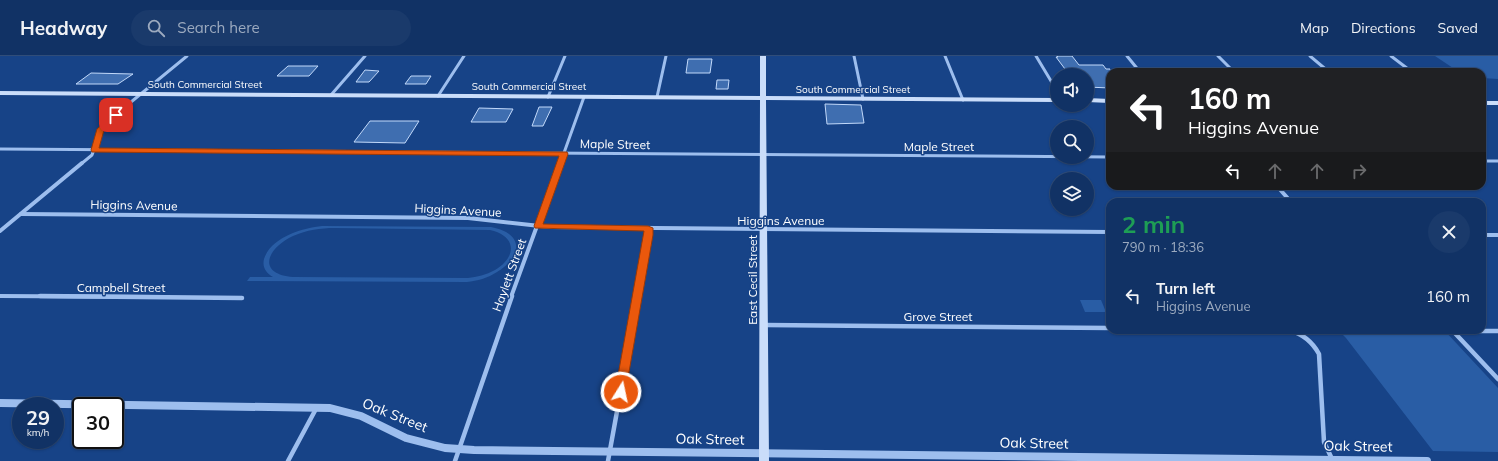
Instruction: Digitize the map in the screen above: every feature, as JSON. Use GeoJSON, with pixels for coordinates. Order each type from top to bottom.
{"type":"FeatureCollection","features":[{"type":"Feature","properties":{"kind":"main road","name":"East Cecil Street"},"geometry":{"type":"LineString","coordinates":[[763,56],[765,325],[764,457]]}},
{"type":"Feature","properties":{"kind":"main road","name":"South Commercial Street"},"geometry":{"type":"LineString","coordinates":[[0,93],[1050,100]]}},
{"type":"Feature","properties":{"kind":"main road"},"geometry":{"type":"LineString","coordinates":[[1094,100],[1106,100]]}},
{"type":"Feature","properties":{"kind":"main road"},"geometry":{"type":"LineString","coordinates":[[1486,103],[1498,103]]}},
{"type":"Feature","properties":{"kind":"street"},"geometry":{"type":"LineString","coordinates":[[0,231],[92,155],[95,150],[99,132],[103,125],[187,56]]}},
{"type":"Feature","properties":{"kind":"street"},"geometry":{"type":"LineString","coordinates":[[331,95],[365,56]]}},
{"type":"Feature","properties":{"kind":"street"},"geometry":{"type":"LineString","coordinates":[[438,96],[464,56]]}},
{"type":"Feature","properties":{"kind":"street"},"geometry":{"type":"LineString","coordinates":[[548,97],[565,56]]}},
{"type":"Feature","properties":{"kind":"street"},"geometry":{"type":"LineString","coordinates":[[657,97],[666,56]]}},
{"type":"Feature","properties":{"kind":"street"},"geometry":{"type":"LineString","coordinates":[[854,56],[863,99]]}},
{"type":"Feature","properties":{"kind":"street"},"geometry":{"type":"LineString","coordinates":[[945,56],[962,100]]}},
{"type":"Feature","properties":{"kind":"street"},"geometry":{"type":"LineString","coordinates":[[1036,56],[1050,79]]}},
{"type":"Feature","properties":{"kind":"street"},"geometry":{"type":"LineString","coordinates":[[1127,56],[1137,68]]}},
{"type":"Feature","properties":{"kind":"street"},"geometry":{"type":"LineString","coordinates":[[1218,56],[1230,68]]}},
{"type":"Feature","properties":{"kind":"street"},"geometry":{"type":"LineString","coordinates":[[1310,56],[1324,68]]}},
{"type":"Feature","properties":{"kind":"street"},"geometry":{"type":"LineString","coordinates":[[1391,56],[1407,68]]}},
{"type":"Feature","properties":{"kind":"street","name":"Haylett Street"},"geometry":{"type":"LineString","coordinates":[[455,461],[502,323],[584,97]]}},
{"type":"Feature","properties":{"kind":"street","name":"Maple Street"},"geometry":{"type":"LineString","coordinates":[[0,150],[1106,157]]}},
{"type":"Feature","properties":{"kind":"street"},"geometry":{"type":"LineString","coordinates":[[1486,161],[1498,162]]}},
{"type":"Feature","properties":{"kind":"street"},"geometry":{"type":"LineString","coordinates":[[1281,190],[1288,198]]}},
{"type":"Feature","properties":{"kind":"street","name":"Higgins Avenue"},"geometry":{"type":"LineString","coordinates":[[21,214],[468,218],[538,226],[764,230],[1106,232]]}},
{"type":"Feature","properties":{"kind":"street"},"geometry":{"type":"LineString","coordinates":[[608,461],[649,235],[648,228]]}},
{"type":"Feature","properties":{"kind":"street"},"geometry":{"type":"LineString","coordinates":[[1486,235],[1498,235]]}},
{"type":"Feature","properties":{"kind":"street","name":"Campbell Street"},"geometry":{"type":"LineString","coordinates":[[0,296],[242,298]]}},
{"type":"Feature","properties":{"kind":"street","name":"Grove Street"},"geometry":{"type":"LineString","coordinates":[[765,325],[1106,328]]}},
{"type":"Feature","properties":{"kind":"street"},"geometry":{"type":"LineString","coordinates":[[1486,331],[1498,331]]}},
{"type":"Feature","properties":{"kind":"street"},"geometry":{"type":"LineString","coordinates":[[1301,334],[1307,336],[1315,345],[1319,354],[1324,442],[1333,460]]}},
{"type":"Feature","properties":{"kind":"street"},"geometry":{"type":"LineString","coordinates":[[1456,334],[1498,379]]}},
{"type":"Feature","properties":{"kind":"street","name":"Oak Street"},"geometry":{"type":"LineString","coordinates":[[0,403],[318,407],[349,412],[361,416],[406,438],[433,445],[460,449],[764,457],[1427,461]]}},
{"type":"Feature","properties":{"kind":"street"},"geometry":{"type":"LineString","coordinates":[[288,461],[318,407]]}},
{"type":"Feature","properties":{"kind":"shaded area"},"geometry":{"type":"Polygon","coordinates":[[[1435,56],[1498,56],[1498,79],[1486,78],[1486,68],[1453,68],[1435,56]]]}},
{"type":"Feature","properties":{"kind":"shaded area"},"geometry":{"type":"Polygon","coordinates":[[[322,226],[491,227],[510,234],[516,246],[512,259],[506,266],[490,276],[471,282],[247,281],[250,277],[273,277],[268,274],[264,267],[264,259],[268,251],[280,239],[306,229],[322,226]],[[324,228],[303,232],[284,241],[272,253],[269,260],[270,266],[274,271],[281,275],[293,277],[468,278],[495,270],[502,265],[510,253],[511,247],[505,237],[490,230],[324,228]]]}},
{"type":"Feature","properties":{"kind":"shaded area"},"geometry":{"type":"Polygon","coordinates":[[[1080,300],[1101,300],[1106,312],[1085,312],[1080,300]]]}},
{"type":"Feature","properties":{"kind":"shaded area"},"geometry":{"type":"Polygon","coordinates":[[[1342,334],[1448,334],[1498,388],[1498,452],[1433,451],[1342,334]]]}},
{"type":"Feature","properties":{"kind":"building"},"geometry":{"type":"Polygon","coordinates":[[[1072,56],[1079,65],[1103,65],[1106,69],[1106,88],[1094,87],[1094,68],[1064,68],[1056,57],[1072,56]]]}},
{"type":"Feature","properties":{"kind":"building"},"geometry":{"type":"Polygon","coordinates":[[[688,59],[712,59],[710,73],[686,73],[688,59]]]}},
{"type":"Feature","properties":{"kind":"building"},"geometry":{"type":"Polygon","coordinates":[[[288,66],[318,66],[309,76],[277,76],[288,66]]]}},
{"type":"Feature","properties":{"kind":"building"},"geometry":{"type":"Polygon","coordinates":[[[365,70],[379,71],[369,82],[356,82],[365,70]]]}},
{"type":"Feature","properties":{"kind":"building"},"geometry":{"type":"Polygon","coordinates":[[[91,73],[133,74],[118,84],[76,84],[91,73]]]}},
{"type":"Feature","properties":{"kind":"building"},"geometry":{"type":"Polygon","coordinates":[[[411,76],[431,76],[426,84],[405,84],[411,76]]]}},
{"type":"Feature","properties":{"kind":"building"},"geometry":{"type":"Polygon","coordinates":[[[717,80],[729,80],[728,89],[716,89],[717,80]]]}},
{"type":"Feature","properties":{"kind":"building"},"geometry":{"type":"Polygon","coordinates":[[[825,104],[861,105],[864,123],[827,124],[825,104]]]}},
{"type":"Feature","properties":{"kind":"building"},"geometry":{"type":"Polygon","coordinates":[[[539,107],[552,107],[543,126],[532,126],[539,107]]]}},
{"type":"Feature","properties":{"kind":"building"},"geometry":{"type":"Polygon","coordinates":[[[479,108],[513,109],[506,122],[471,122],[479,108]]]}},
{"type":"Feature","properties":{"kind":"building"},"geometry":{"type":"Polygon","coordinates":[[[370,121],[419,121],[405,143],[354,142],[370,121]]]}},
{"type":"Feature","properties":{"kind":"route"},"geometry":{"type":"LineString","coordinates":[[116,115],[100,129],[95,150],[564,154],[538,226],[648,228],[649,235],[621,392]]}}]}
